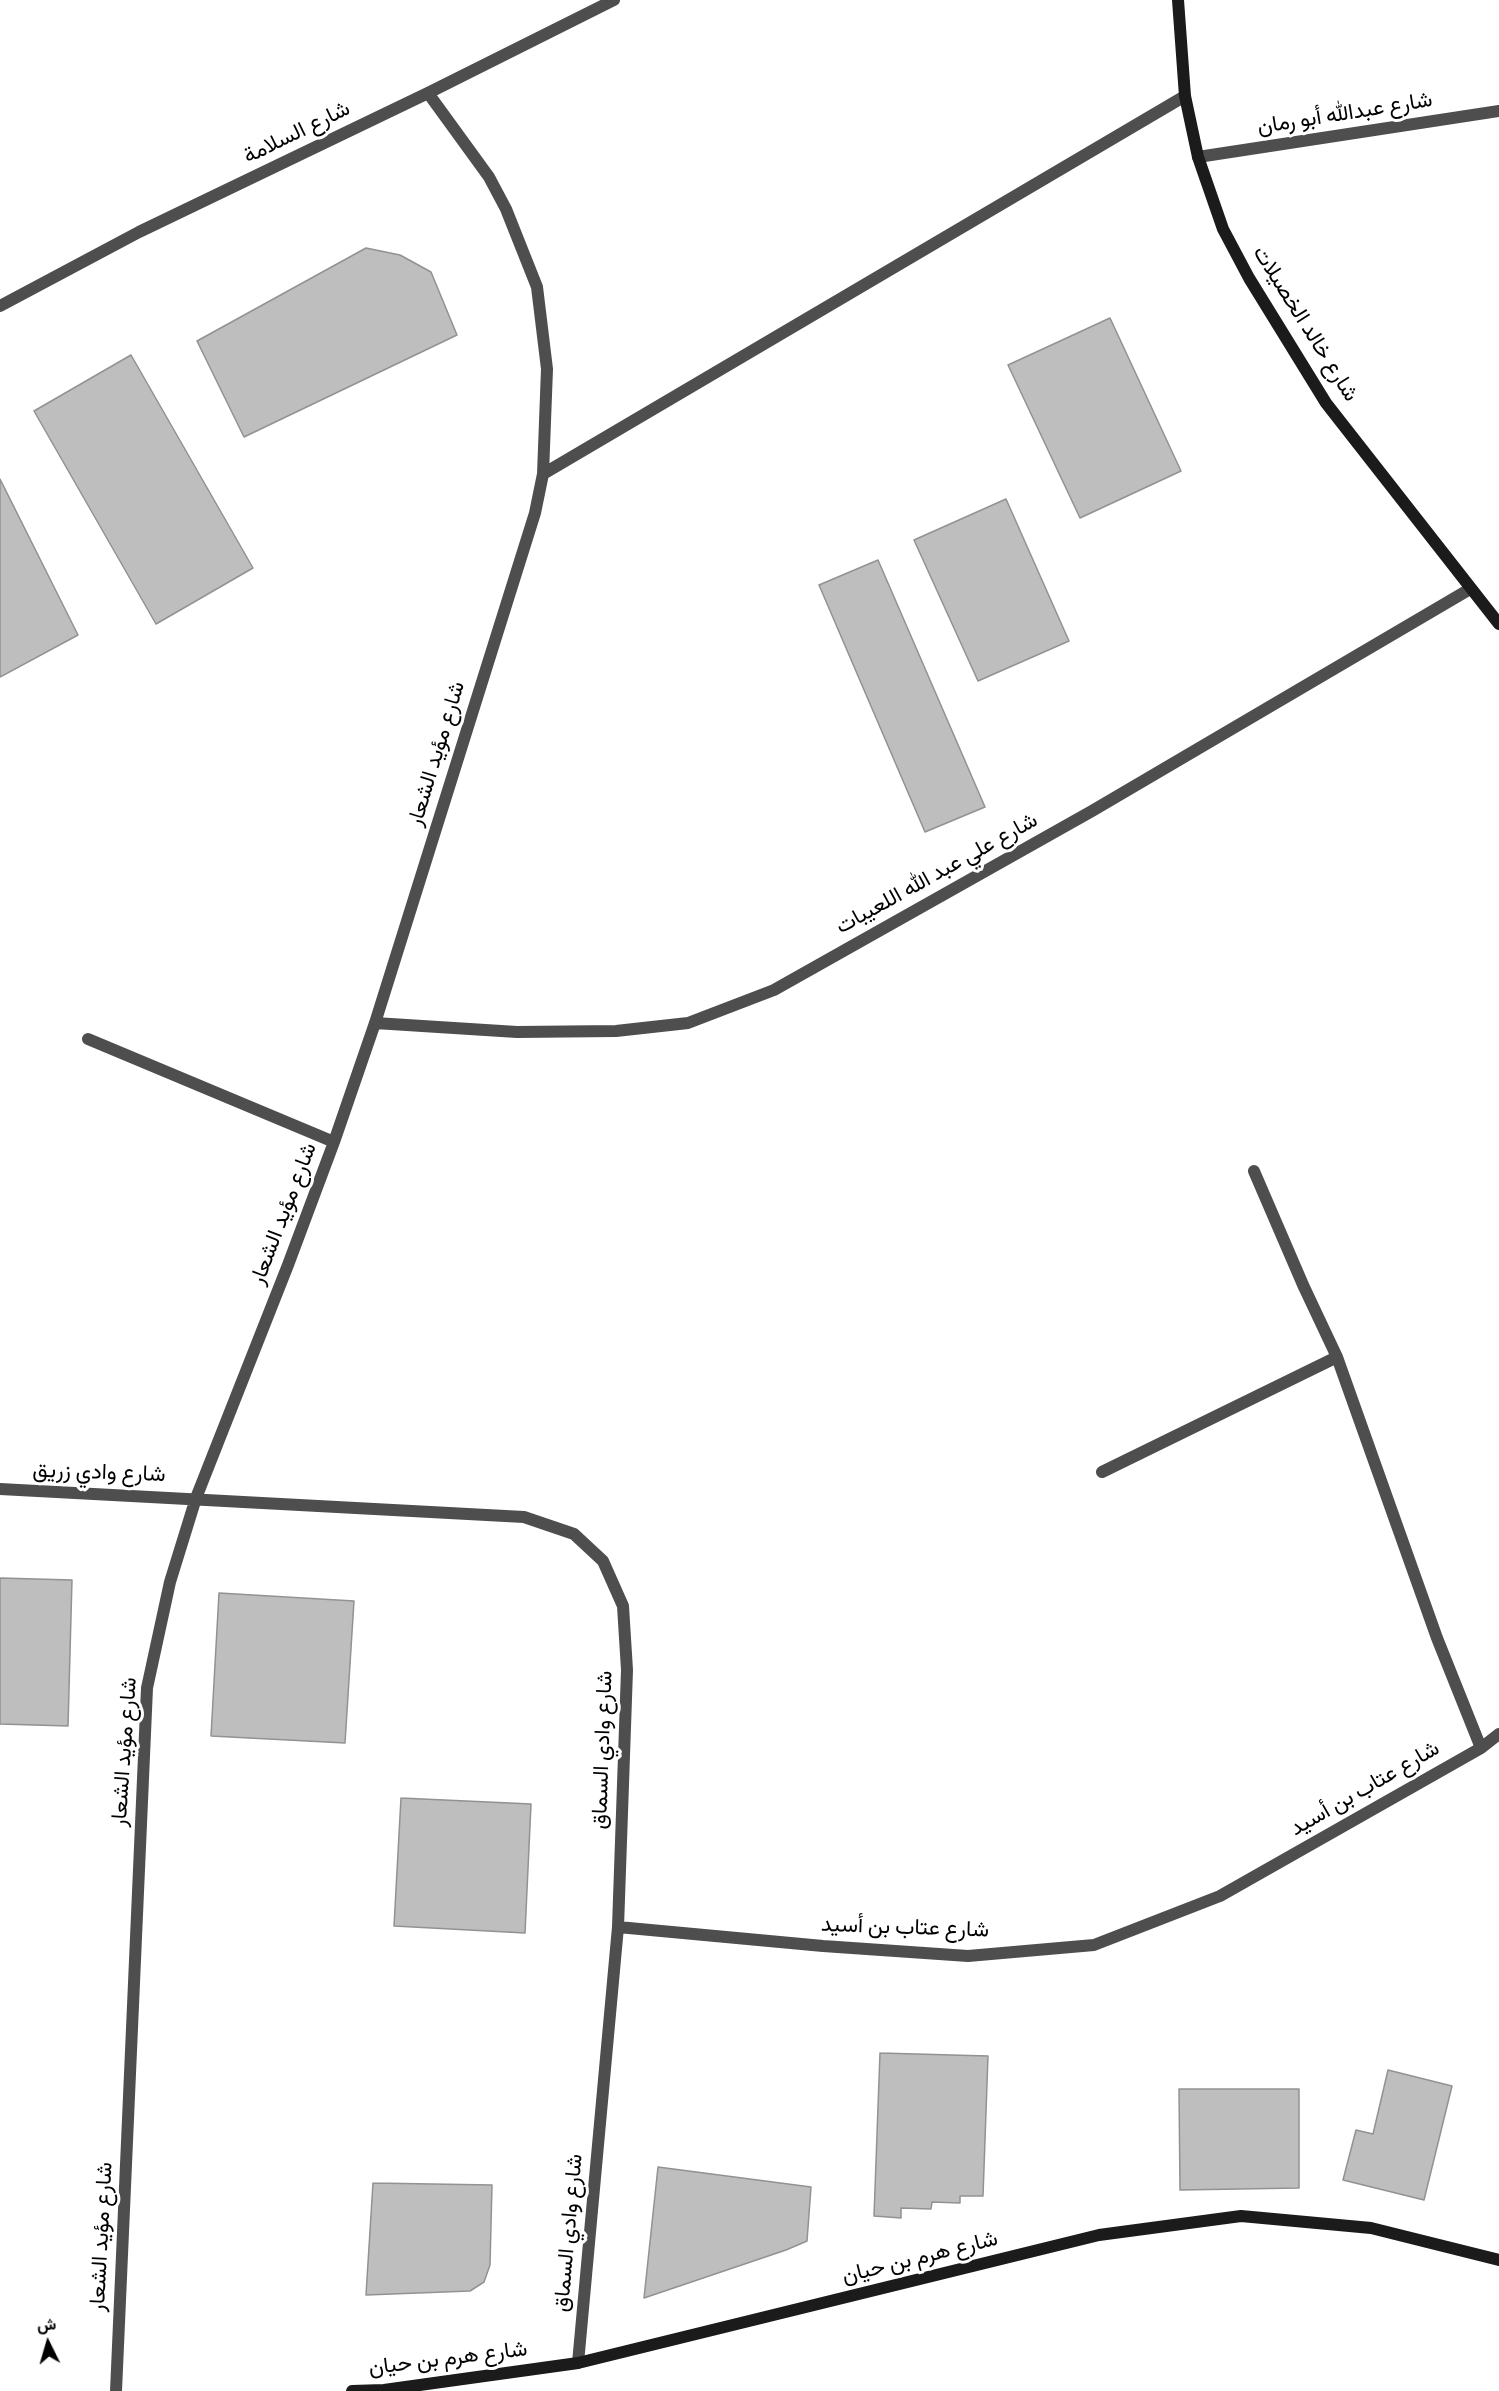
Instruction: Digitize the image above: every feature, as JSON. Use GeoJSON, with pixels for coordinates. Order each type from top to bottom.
{"type":"FeatureCollection","features":[{"type":"Feature","properties":{"kind":"street","name":"شارع السلامة"},"geometry":{"type":"LineString","coordinates":[[0,306],[139,232],[428,93],[614,0]]}},
{"type":"Feature","properties":{"kind":"street","name":"شارع خالد الخصيلات"},"geometry":{"type":"LineString","coordinates":[[1178,0],[1185,96],[1198,157],[1223,229],[1326,403],[1499,624]]}},
{"type":"Feature","properties":{"kind":"street","name":"شارع مؤيد الشعار"},"geometry":{"type":"LineString","coordinates":[[116,2391],[147,1688],[170,1582],[196,1498],[334,1142],[375,1023],[535,513],[543,474],[547,369],[537,286],[506,209],[489,177],[428,93]]}},
{"type":"Feature","properties":{"kind":"street"},"geometry":{"type":"LineString","coordinates":[[543,474],[1185,96]]}},
{"type":"Feature","properties":{"kind":"street","name":"شارع عبدالله أبو رمان"},"geometry":{"type":"LineString","coordinates":[[1198,157],[1499,111]]}},
{"type":"Feature","properties":{"kind":"street","name":"شارع علي عبد الله اللعيبات"},"geometry":{"type":"LineString","coordinates":[[375,1023],[517,1032],[616,1031],[688,1023],[774,990],[1092,811],[1470,589]]}},
{"type":"Feature","properties":{"kind":"street"},"geometry":{"type":"LineString","coordinates":[[88,1039],[334,1142]]}},
{"type":"Feature","properties":{"kind":"street"},"geometry":{"type":"LineString","coordinates":[[1254,1171],[1337,1357],[1437,1638],[1481,1748]]}},
{"type":"Feature","properties":{"kind":"street"},"geometry":{"type":"LineString","coordinates":[[1102,1472],[1337,1357]]}},
{"type":"Feature","properties":{"kind":"street","name":"شارع وادي زريق"},"geometry":{"type":"LineString","coordinates":[[0,1489],[196,1498]]}},
{"type":"Feature","properties":{"kind":"street","name":"شارع وادي السماق"},"geometry":{"type":"LineString","coordinates":[[196,1498],[524,1517],[574,1534],[603,1561],[623,1606],[627,1670],[618,1928],[578,2363]]}},
{"type":"Feature","properties":{"kind":"street","name":"شارع عتاب بن أسيد"},"geometry":{"type":"LineString","coordinates":[[618,1928],[968,1956],[1094,1945],[1220,1896],[1481,1748],[1499,1734]]}},
{"type":"Feature","properties":{"kind":"street","name":"شارع هرم بن حيان"},"geometry":{"type":"LineString","coordinates":[[352,2391],[384,2390],[578,2363],[1100,2235],[1241,2216],[1371,2228],[1499,2260]]}},
{"type":"Feature","properties":{"kind":"building"},"geometry":{"type":"Polygon","coordinates":[[[366,248],[400,255],[431,272],[457,335],[244,437],[197,341],[366,248]]]}},
{"type":"Feature","properties":{"kind":"building"},"geometry":{"type":"Polygon","coordinates":[[[1110,318],[1181,471],[1080,518],[1008,365],[1110,318]]]}},
{"type":"Feature","properties":{"kind":"building"},"geometry":{"type":"Polygon","coordinates":[[[131,355],[253,568],[156,624],[34,411],[131,355]]]}},
{"type":"Feature","properties":{"kind":"building"},"geometry":{"type":"Polygon","coordinates":[[[0,479],[78,635],[0,677],[0,479]]]}},
{"type":"Feature","properties":{"kind":"building"},"geometry":{"type":"Polygon","coordinates":[[[1006,499],[1069,641],[978,681],[914,540],[1006,499]]]}},
{"type":"Feature","properties":{"kind":"building"},"geometry":{"type":"Polygon","coordinates":[[[878,560],[985,807],[925,832],[819,585],[878,560]]]}},
{"type":"Feature","properties":{"kind":"building"},"geometry":{"type":"Polygon","coordinates":[[[0,1578],[72,1580],[68,1726],[0,1724],[0,1578]]]}},
{"type":"Feature","properties":{"kind":"building"},"geometry":{"type":"Polygon","coordinates":[[[219,1593],[354,1601],[345,1743],[211,1736],[219,1593]]]}},
{"type":"Feature","properties":{"kind":"building"},"geometry":{"type":"Polygon","coordinates":[[[401,1798],[531,1804],[525,1933],[394,1926],[401,1798]]]}},
{"type":"Feature","properties":{"kind":"building"},"geometry":{"type":"Polygon","coordinates":[[[880,2053],[988,2056],[983,2196],[960,2196],[960,2203],[932,2202],[931,2209],[901,2208],[901,2218],[874,2216],[880,2053]]]}},
{"type":"Feature","properties":{"kind":"building"},"geometry":{"type":"Polygon","coordinates":[[[1388,2070],[1452,2086],[1424,2200],[1343,2180],[1356,2130],[1373,2134],[1388,2070]]]}},
{"type":"Feature","properties":{"kind":"building"},"geometry":{"type":"Polygon","coordinates":[[[1179,2089],[1299,2089],[1299,2188],[1180,2190],[1179,2089]]]}},
{"type":"Feature","properties":{"kind":"building"},"geometry":{"type":"Polygon","coordinates":[[[658,2167],[811,2187],[807,2241],[644,2298],[658,2167]]]}},
{"type":"Feature","properties":{"kind":"building"},"geometry":{"type":"Polygon","coordinates":[[[373,2183],[492,2185],[490,2265],[484,2282],[470,2291],[366,2295],[373,2183]]]}}]}
